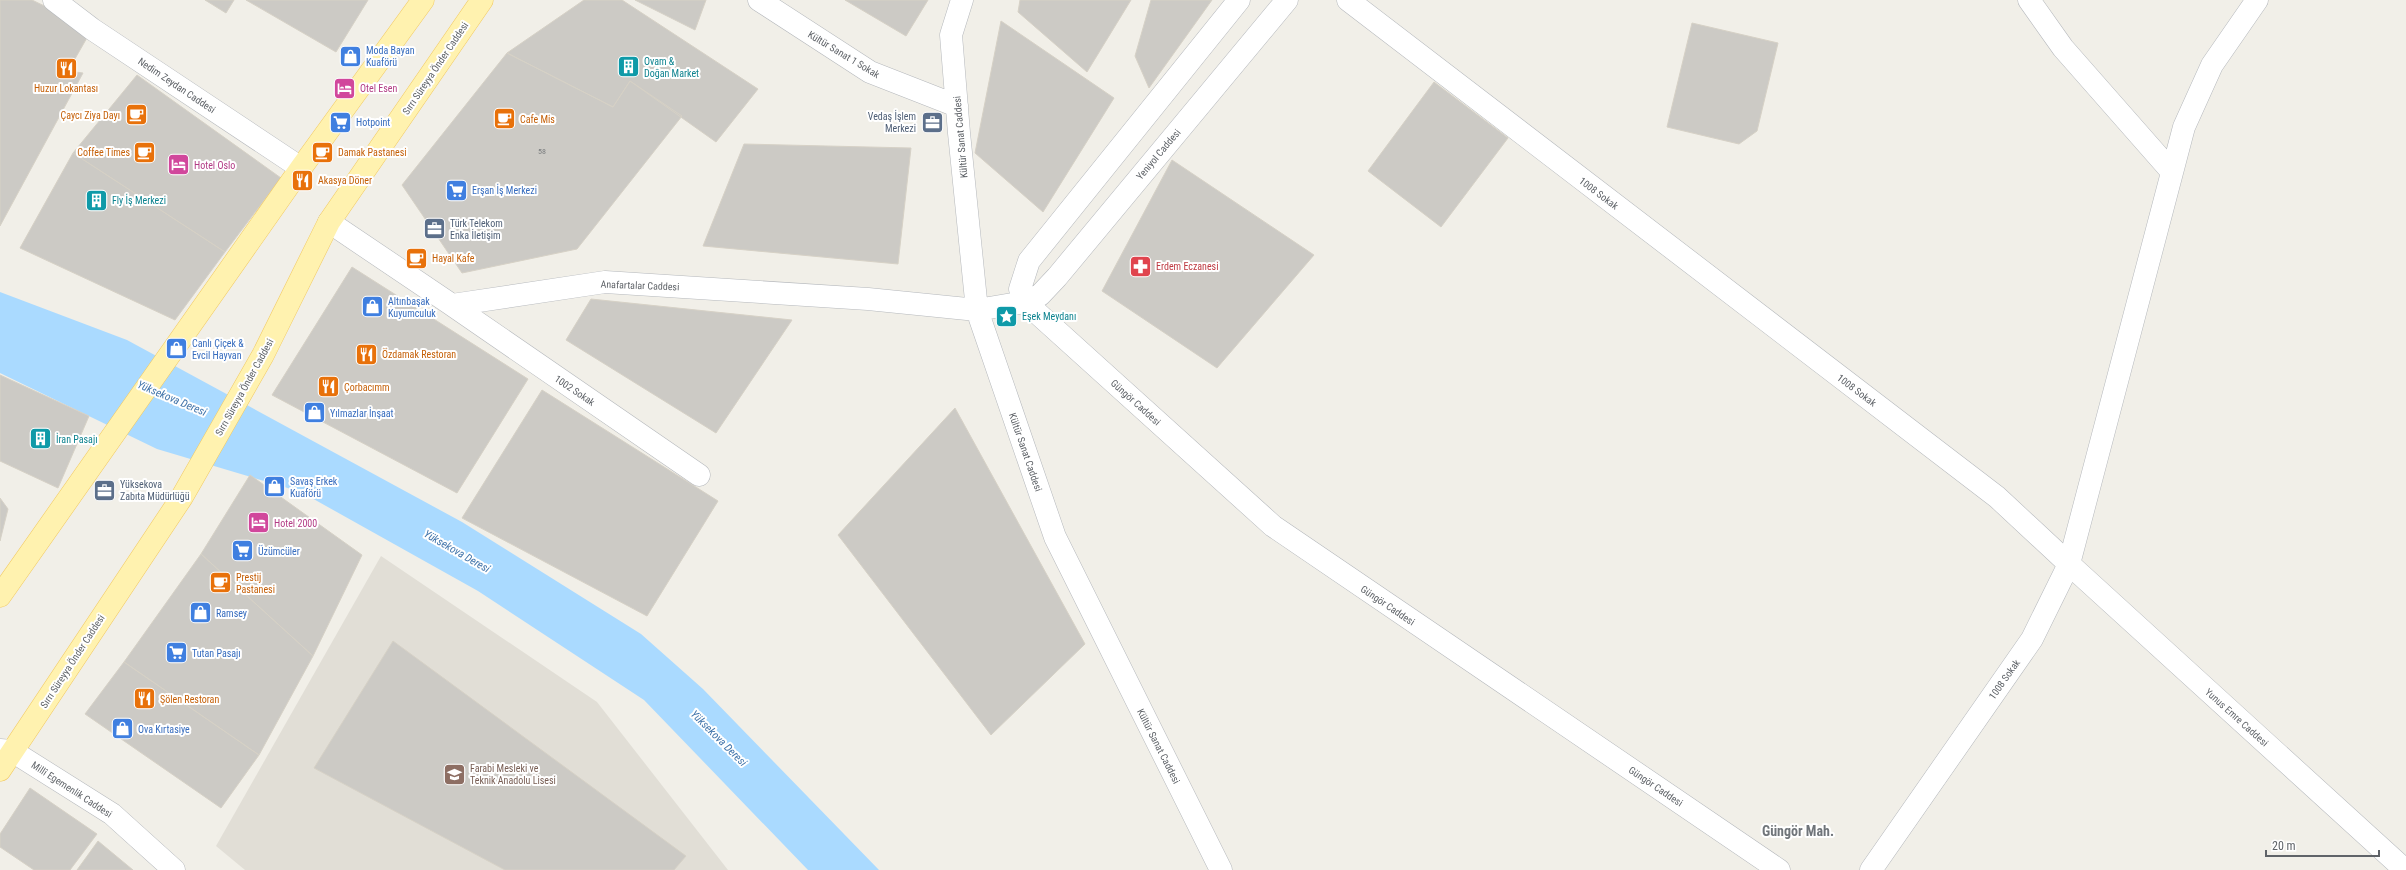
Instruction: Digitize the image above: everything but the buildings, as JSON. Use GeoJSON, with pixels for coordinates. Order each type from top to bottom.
{"type":"FeatureCollection","features":[{"type":"Feature","properties":{"kind":"main road"},"geometry":{"type":"LineString","coordinates":[[0,596],[301,168],[423,0]]}},
{"type":"Feature","properties":{"kind":"main road","name":"Sırrı Süreyya Önder Caddesi"},"geometry":{"type":"LineString","coordinates":[[0,770],[6,751],[182,497],[263,355],[329,222],[482,0]]}},
{"type":"Feature","properties":{"kind":"street","name":"Nedim Zeydan Caddesi"},"geometry":{"type":"LineString","coordinates":[[54,0],[92,29],[301,168]]}},
{"type":"Feature","properties":{"kind":"street","name":"Kültür Sanat 1 Sokak"},"geometry":{"type":"LineString","coordinates":[[759,0],[870,72],[957,106]]}},
{"type":"Feature","properties":{"kind":"street","name":"Kültür Sanat Caddesi"},"geometry":{"type":"LineString","coordinates":[[962,0],[951,35],[977,310],[1055,537],[1221,870]]}},
{"type":"Feature","properties":{"kind":"street"},"geometry":{"type":"LineString","coordinates":[[1025,302],[1020,289],[1029,261],[1239,0]]}},
{"type":"Feature","properties":{"kind":"street","name":"Yeniyol Caddesi"},"geometry":{"type":"LineString","coordinates":[[977,310],[1025,302],[1040,295],[1057,277],[1287,0]]}},
{"type":"Feature","properties":{"kind":"street","name":"1008 Sokak"},"geometry":{"type":"LineString","coordinates":[[1348,0],[1997,497],[2069,564],[2032,640],[1871,870]]}},
{"type":"Feature","properties":{"kind":"street"},"geometry":{"type":"LineString","coordinates":[[2029,0],[2062,48],[2172,172]]}},
{"type":"Feature","properties":{"kind":"street"},"geometry":{"type":"LineString","coordinates":[[2069,564],[2184,127],[2212,64],[2257,0]]}},
{"type":"Feature","properties":{"kind":"street"},"geometry":{"type":"LineString","coordinates":[[329,222],[452,305]]}},
{"type":"Feature","properties":{"kind":"street","name":"Anafartalar Caddesi"},"geometry":{"type":"LineString","coordinates":[[452,305],[605,282],[868,299],[977,310]]}},
{"type":"Feature","properties":{"kind":"street","name":"Güngör Caddesi"},"geometry":{"type":"LineString","coordinates":[[1025,302],[1273,526],[1779,870]]}},
{"type":"Feature","properties":{"kind":"street","name":"1002 Sokak"},"geometry":{"type":"LineString","coordinates":[[452,305],[699,475]]}},
{"type":"Feature","properties":{"kind":"street","name":"Yunus Emre Caddesi"},"geometry":{"type":"LineString","coordinates":[[2069,564],[2405,870]]}},
{"type":"Feature","properties":{"kind":"street","name":"Millî Egemenlik Caddesi"},"geometry":{"type":"LineString","coordinates":[[6,751],[112,814],[174,870]]}},
{"type":"Feature","properties":{"kind":"shaded area","name":"Farabi Mesleki ve Teknik Anadolu Lisesi"},"geometry":{"type":"Polygon","coordinates":[[[381,556],[597,702],[728,870],[245,870],[216,846],[381,556]]]}},
{"type":"Feature","properties":{"kind":"water","name":"Yüksekova Deresi"},"geometry":{"type":"Polygon","coordinates":[[[0,292],[127,340],[462,522],[641,634],[703,689],[879,870],[808,870],[644,700],[478,591],[301,492],[157,449],[0,373],[0,292]]]}},
{"type":"Feature","properties":{"kind":"place","name":"Moda Bayan Kuaförü"},"geometry":{"type":"Point","coordinates":[350,56]}},
{"type":"Feature","properties":{"kind":"place","name":"Ovam & Doğan Market"},"geometry":{"type":"Point","coordinates":[629,67]}},
{"type":"Feature","properties":{"kind":"place","name":"Huzur Lokantası"},"geometry":{"type":"Point","coordinates":[66,68]}},
{"type":"Feature","properties":{"kind":"place","name":"Otel Esen"},"geometry":{"type":"Point","coordinates":[344,88]}},
{"type":"Feature","properties":{"kind":"place","name":"Çaycı Ziya Dayı"},"geometry":{"type":"Point","coordinates":[136,115]}},
{"type":"Feature","properties":{"kind":"place","name":"Cafe Mis"},"geometry":{"type":"Point","coordinates":[505,119]}},
{"type":"Feature","properties":{"kind":"place","name":"Hotpoint"},"geometry":{"type":"Point","coordinates":[340,122]}},
{"type":"Feature","properties":{"kind":"place","name":"Vedaş İşlem Merkezi"},"geometry":{"type":"Point","coordinates":[932,122]}},
{"type":"Feature","properties":{"kind":"place","name":"Coffee Times"},"geometry":{"type":"Point","coordinates":[145,152]}},
{"type":"Feature","properties":{"kind":"place","name":"Damak Pastanesi"},"geometry":{"type":"Point","coordinates":[322,152]}},
{"type":"Feature","properties":{"kind":"place","name":"Hotel Oslo"},"geometry":{"type":"Point","coordinates":[178,165]}},
{"type":"Feature","properties":{"kind":"place","name":"Akasya Döner"},"geometry":{"type":"Point","coordinates":[303,180]}},
{"type":"Feature","properties":{"kind":"place","name":"Erşan İş Merkezi"},"geometry":{"type":"Point","coordinates":[457,190]}},
{"type":"Feature","properties":{"kind":"place","name":"Fly İş Merkezi"},"geometry":{"type":"Point","coordinates":[96,200]}},
{"type":"Feature","properties":{"kind":"place","name":"Türk Telekom Enka İletişim"},"geometry":{"type":"Point","coordinates":[435,229]}},
{"type":"Feature","properties":{"kind":"place","name":"Hayal Kafe"},"geometry":{"type":"Point","coordinates":[416,258]}},
{"type":"Feature","properties":{"kind":"place","name":"Erdem Eczanesi"},"geometry":{"type":"Point","coordinates":[1141,266]}},
{"type":"Feature","properties":{"kind":"place","name":"Altınbaşak Kuyumculuk"},"geometry":{"type":"Point","coordinates":[372,307]}},
{"type":"Feature","properties":{"kind":"place","name":"Eşek Meydanı"},"geometry":{"type":"Point","coordinates":[1006,316]}},
{"type":"Feature","properties":{"kind":"place","name":"Canlı Çiçek & Evcil Hayvan"},"geometry":{"type":"Point","coordinates":[176,349]}},
{"type":"Feature","properties":{"kind":"place","name":"Özdamak Restoran"},"geometry":{"type":"Point","coordinates":[367,354]}},
{"type":"Feature","properties":{"kind":"place","name":"Çorbacımm"},"geometry":{"type":"Point","coordinates":[328,387]}},
{"type":"Feature","properties":{"kind":"place","name":"Yılmazlar İnşaat"},"geometry":{"type":"Point","coordinates":[315,413]}},
{"type":"Feature","properties":{"kind":"place","name":"İran Pasajı"},"geometry":{"type":"Point","coordinates":[40,439]}},
{"type":"Feature","properties":{"kind":"place","name":"Savaş Erkek Kuaförü"},"geometry":{"type":"Point","coordinates":[274,487]}},
{"type":"Feature","properties":{"kind":"place","name":"Yüksekova Zabıta Müdürlüğü"},"geometry":{"type":"Point","coordinates":[105,490]}},
{"type":"Feature","properties":{"kind":"place","name":"Hotel 2000"},"geometry":{"type":"Point","coordinates":[259,523]}},
{"type":"Feature","properties":{"kind":"place","name":"Üzümcüler"},"geometry":{"type":"Point","coordinates":[243,551]}},
{"type":"Feature","properties":{"kind":"place","name":"Prestij Pastanesi"},"geometry":{"type":"Point","coordinates":[220,583]}},
{"type":"Feature","properties":{"kind":"place","name":"Ramsey"},"geometry":{"type":"Point","coordinates":[201,613]}},
{"type":"Feature","properties":{"kind":"place","name":"Tutan Pasajı"},"geometry":{"type":"Point","coordinates":[176,653]}},
{"type":"Feature","properties":{"kind":"place","name":"Şölen Restoran"},"geometry":{"type":"Point","coordinates":[144,699]}},
{"type":"Feature","properties":{"kind":"place","name":"Ova Kırtasiye"},"geometry":{"type":"Point","coordinates":[122,729]}},
{"type":"Feature","properties":{"kind":"place","name":"Farabi Mesleki ve Teknik Anadolu Lisesi"},"geometry":{"type":"Point","coordinates":[455,774]}},
{"type":"Feature","properties":{"kind":"district","name":"Güngör Mah."},"geometry":{"type":"Point","coordinates":[1798,831]}}]}
